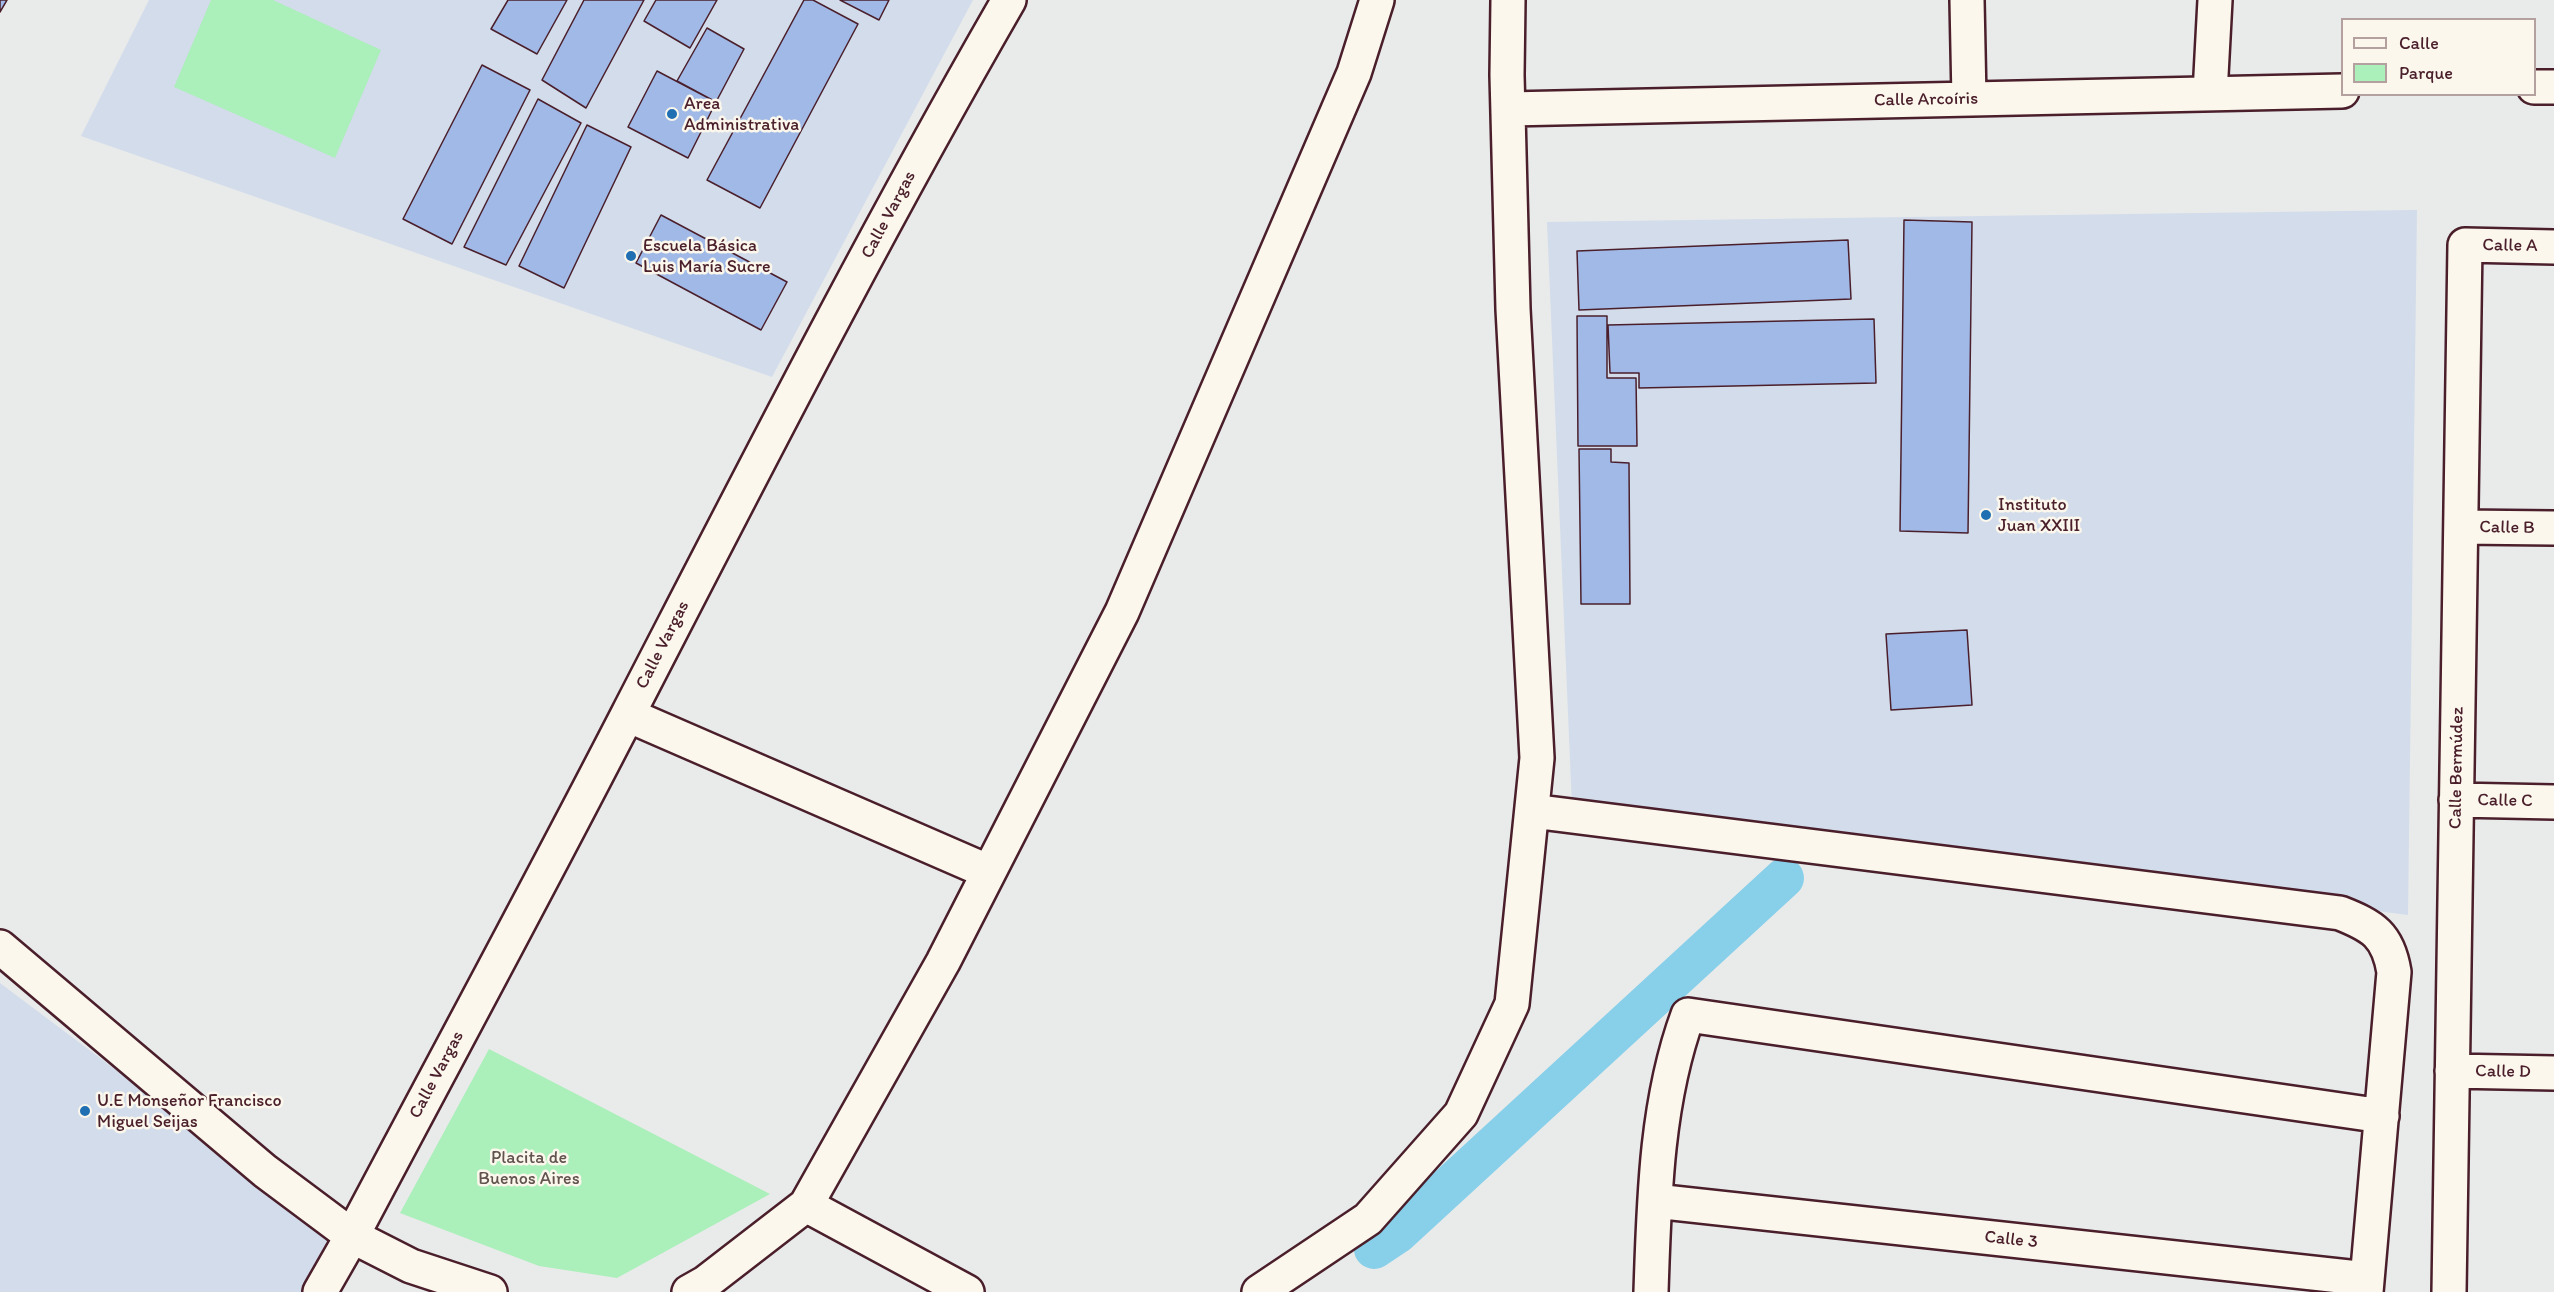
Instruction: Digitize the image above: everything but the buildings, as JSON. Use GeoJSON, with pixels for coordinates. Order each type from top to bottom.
{"type":"FeatureCollection","features":[{"type":"Feature","properties":{"kind":"street","name":"Calle Vargas"},"geometry":{"type":"LineString","coordinates":[[320,1292],[352,1236],[628,715],[721,531],[946,109],[1009,0]]}},
{"type":"Feature","properties":{"kind":"street"},"geometry":{"type":"LineString","coordinates":[[689,1292],[705,1283],[806,1205],[943,962],[1122,612],[1354,73],[1377,0]]}},
{"type":"Feature","properties":{"kind":"street"},"geometry":{"type":"LineString","coordinates":[[1259,1292],[1368,1219],[1461,1114],[1512,1004],[1537,758],[1513,309],[1508,0]]}},
{"type":"Feature","properties":{"kind":"street"},"geometry":{"type":"LineString","coordinates":[[1967,0],[1969,99]]}},
{"type":"Feature","properties":{"kind":"street"},"geometry":{"type":"LineString","coordinates":[[2210,94],[2215,0]]}},
{"type":"Feature","properties":{"kind":"street"},"geometry":{"type":"LineString","coordinates":[[2536,87],[2554,87]]}},
{"type":"Feature","properties":{"kind":"street","name":"Calle Arcoíris"},"geometry":{"type":"LineString","coordinates":[[1509,109],[2341,91]]}},
{"type":"Feature","properties":{"kind":"street","name":"Calle A"},"geometry":{"type":"LineString","coordinates":[[2465,245],[2554,247]]}},
{"type":"Feature","properties":{"kind":"street","name":"Calle Bermúdez"},"geometry":{"type":"LineString","coordinates":[[2449,1292],[2465,245]]}},
{"type":"Feature","properties":{"kind":"street","name":"Calle B"},"geometry":{"type":"LineString","coordinates":[[2461,527],[2554,528]]}},
{"type":"Feature","properties":{"kind":"street"},"geometry":{"type":"LineString","coordinates":[[628,715],[989,872]]}},
{"type":"Feature","properties":{"kind":"street","name":"Calle C"},"geometry":{"type":"LineString","coordinates":[[2456,800],[2554,802]]}},
{"type":"Feature","properties":{"kind":"street"},"geometry":{"type":"LineString","coordinates":[[1532,811],[2340,913],[2367,923],[2385,942],[2392,956],[2394,972],[2366,1285]]}},
{"type":"Feature","properties":{"kind":"street"},"geometry":{"type":"LineString","coordinates":[[0,947],[265,1171],[352,1236],[411,1266],[490,1292]]}},
{"type":"Feature","properties":{"kind":"street"},"geometry":{"type":"LineString","coordinates":[[1651,1292],[1655,1201],[1662,1131],[1676,1049],[1688,1015],[2382,1116]]}},
{"type":"Feature","properties":{"kind":"street","name":"Calle D"},"geometry":{"type":"LineString","coordinates":[[2452,1071],[2554,1073]]}},
{"type":"Feature","properties":{"kind":"street","name":"Calle 3"},"geometry":{"type":"LineString","coordinates":[[1655,1201],[2366,1285]]}},
{"type":"Feature","properties":{"kind":"street"},"geometry":{"type":"LineString","coordinates":[[806,1205],[967,1292]]}},
{"type":"Feature","properties":{"kind":"shaded area","name":"Escuela Básica Luis María Sucre"},"geometry":{"type":"Polygon","coordinates":[[[149,0],[973,0],[772,377],[81,136],[149,0]]]}},
{"type":"Feature","properties":{"kind":"shaded area","name":"Instituto Juan XXIII"},"geometry":{"type":"Polygon","coordinates":[[[2417,210],[2408,915],[1572,807],[1547,222],[2417,210]]]}},
{"type":"Feature","properties":{"kind":"shaded area","name":"U.E Monseñor Francisco Miguel Seijas"},"geometry":{"type":"Polygon","coordinates":[[[0,983],[340,1238],[308,1292],[0,1292],[0,983]]]}},
{"type":"Feature","properties":{"kind":"green space"},"geometry":{"type":"Polygon","coordinates":[[[211,0],[273,0],[381,50],[335,158],[174,87],[211,0]]]}},
{"type":"Feature","properties":{"kind":"green space","name":"Placita de Buenos Aires"},"geometry":{"type":"Polygon","coordinates":[[[489,1049],[770,1194],[617,1278],[539,1266],[400,1213],[489,1049]]]}},
{"type":"Feature","properties":{"kind":"waterway"},"geometry":{"type":"LineString","coordinates":[[1374,1249],[1398,1233],[1784,878]]}},
{"type":"Feature","properties":{"kind":"place","name":"Area Administrativa"},"geometry":{"type":"Point","coordinates":[672,114]}},
{"type":"Feature","properties":{"kind":"place","name":"Escuela Básica Luis María Sucre"},"geometry":{"type":"Point","coordinates":[631,256]}},
{"type":"Feature","properties":{"kind":"place","name":"Instituto Juan XXIII"},"geometry":{"type":"Point","coordinates":[1986,515]}},
{"type":"Feature","properties":{"kind":"place","name":"U.E Monseñor Francisco Miguel Seijas"},"geometry":{"type":"Point","coordinates":[85,1111]}}]}
